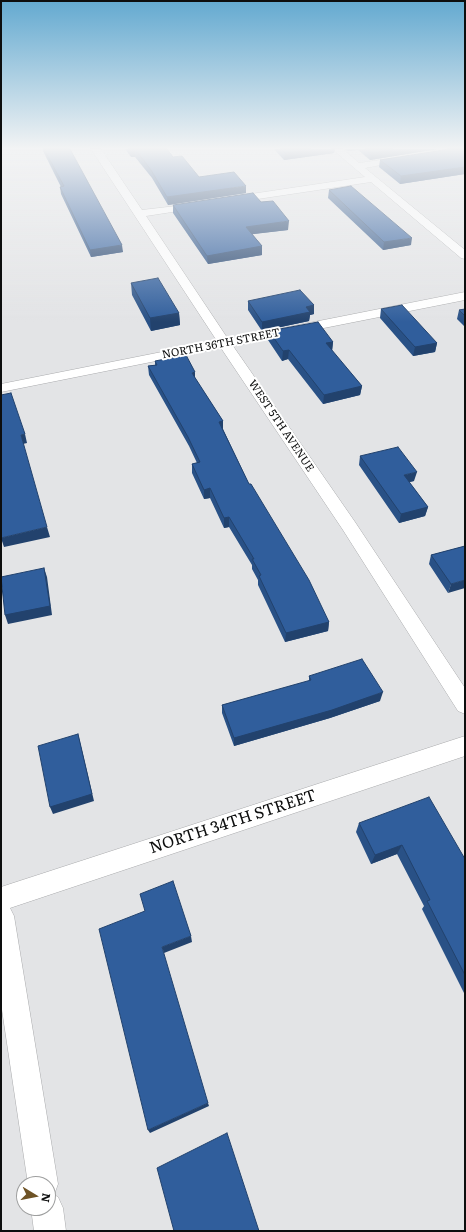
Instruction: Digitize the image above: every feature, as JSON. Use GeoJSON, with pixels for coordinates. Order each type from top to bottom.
{"type":"FeatureCollection","features":[{"type":"Feature","properties":{"kind":"street","name":"WEST 5TH AVENUE"},"geometry":{"type":"LineString","coordinates":[[133,206],[349,526],[465,705]]}},
{"type":"Feature","properties":{"kind":"street"},"geometry":{"type":"LineString","coordinates":[[138,214],[186,206]]}},
{"type":"Feature","properties":{"kind":"street"},"geometry":{"type":"LineString","coordinates":[[406,206],[465,256]]}},
{"type":"Feature","properties":{"kind":"street"},"geometry":{"type":"LineString","coordinates":[[448,241],[465,239]]}},
{"type":"Feature","properties":{"kind":"street","name":"NORTH 36TH STREET"},"geometry":{"type":"LineString","coordinates":[[1,388],[465,296]]}},
{"type":"Feature","properties":{"kind":"street","name":"NORTH 34TH STREET"},"geometry":{"type":"LineString","coordinates":[[1,899],[465,746]]}},
{"type":"Feature","properties":{"kind":"street"},"geometry":{"type":"LineString","coordinates":[[1,916],[42,1176]]}},
{"type":"Feature","properties":{"kind":"street"},"geometry":{"type":"LineString","coordinates":[[48,1216],[50,1231]]}},
{"type":"Feature","properties":{"kind":"building"},"geometry":{"type":"Polygon","coordinates":[[[69,206],[101,206],[122,245],[90,250],[69,206]]]}},
{"type":"Feature","properties":{"kind":"building"},"geometry":{"type":"Polygon","coordinates":[[[174,206],[277,206],[289,221],[246,227],[262,246],[207,256],[174,206]]]}},
{"type":"Feature","properties":{"kind":"building"},"geometry":{"type":"Polygon","coordinates":[[[346,206],[375,206],[412,238],[384,242],[346,206]]]}},
{"type":"Feature","properties":{"kind":"building"},"geometry":{"type":"Polygon","coordinates":[[[158,278],[179,313],[150,318],[131,283],[158,278]]]}},
{"type":"Feature","properties":{"kind":"building"},"geometry":{"type":"Polygon","coordinates":[[[300,290],[314,305],[306,307],[310,312],[262,322],[248,301],[300,290]]]}},
{"type":"Feature","properties":{"kind":"building"},"geometry":{"type":"Polygon","coordinates":[[[402,305],[437,343],[415,347],[381,309],[402,305]]]}},
{"type":"Feature","properties":{"kind":"building"},"geometry":{"type":"Polygon","coordinates":[[[465,309],[465,316],[459,310],[465,309]]]}},
{"type":"Feature","properties":{"kind":"building"},"geometry":{"type":"Polygon","coordinates":[[[318,322],[333,342],[326,343],[362,386],[324,395],[289,350],[283,351],[269,331],[318,322]]]}},
{"type":"Feature","properties":{"kind":"building"},"geometry":{"type":"Polygon","coordinates":[[[186,355],[195,372],[192,373],[223,421],[219,422],[249,484],[251,484],[309,580],[329,622],[286,633],[259,576],[261,575],[252,559],[254,559],[229,517],[224,518],[210,488],[204,490],[192,464],[200,462],[188,437],[148,366],[157,365],[155,361],[186,355]]]}},
{"type":"Feature","properties":{"kind":"building"},"geometry":{"type":"Polygon","coordinates":[[[11,393],[25,434],[21,435],[47,527],[1,538],[1,395],[11,393]]]}},
{"type":"Feature","properties":{"kind":"building"},"geometry":{"type":"Polygon","coordinates":[[[398,447],[417,472],[404,475],[428,507],[401,514],[360,456],[398,447]]]}},
{"type":"Feature","properties":{"kind":"building"},"geometry":{"type":"Polygon","coordinates":[[[465,546],[465,580],[451,584],[431,555],[465,546]]]}},
{"type":"Feature","properties":{"kind":"building"},"geometry":{"type":"Polygon","coordinates":[[[44,568],[50,606],[5,615],[1,577],[44,568]]]}},
{"type":"Feature","properties":{"kind":"building"},"geometry":{"type":"Polygon","coordinates":[[[362,659],[383,692],[332,710],[234,738],[222,705],[311,680],[309,676],[362,659]]]}},
{"type":"Feature","properties":{"kind":"building"},"geometry":{"type":"Polygon","coordinates":[[[78,734],[92,794],[50,807],[38,746],[78,734]]]}},
{"type":"Feature","properties":{"kind":"building"},"geometry":{"type":"Polygon","coordinates":[[[429,797],[465,859],[465,975],[427,901],[430,900],[402,845],[375,855],[359,823],[429,797]]]}},
{"type":"Feature","properties":{"kind":"building"},"geometry":{"type":"Polygon","coordinates":[[[173,881],[191,936],[162,947],[208,1103],[148,1130],[99,929],[145,911],[140,894],[173,881]]]}},
{"type":"Feature","properties":{"kind":"building"},"geometry":{"type":"Polygon","coordinates":[[[227,1133],[259,1231],[174,1231],[157,1168],[227,1133]]]}}]}
